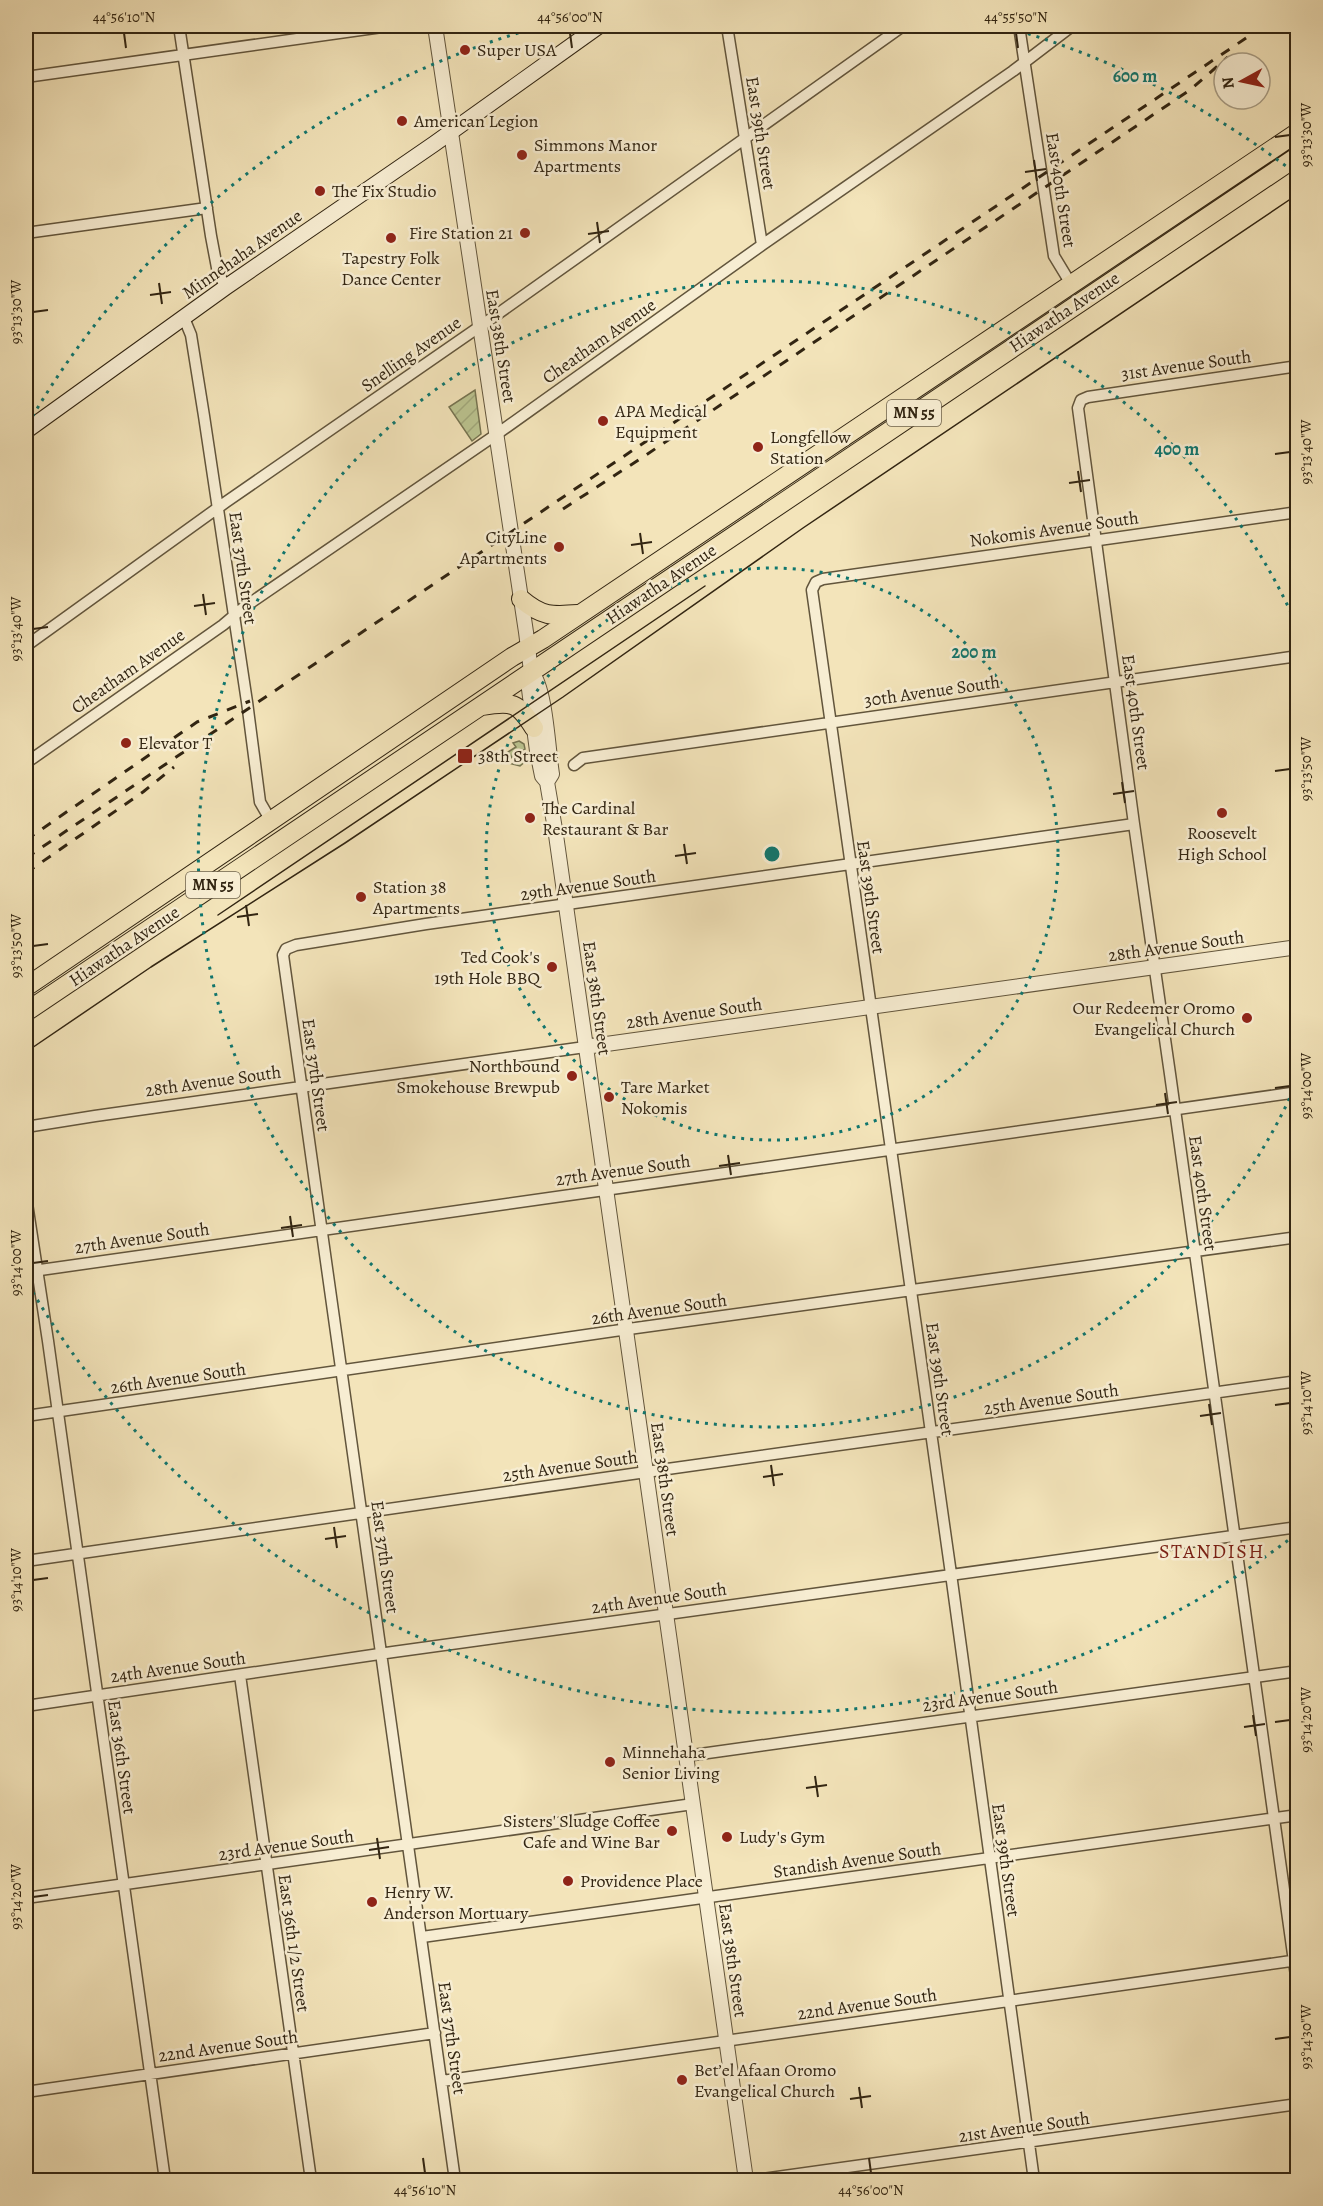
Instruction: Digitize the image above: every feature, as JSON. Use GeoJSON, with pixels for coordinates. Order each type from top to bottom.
{"type":"FeatureCollection","features":[{"type":"Feature","properties":{"kind":"highway","name":"Hiawatha Avenue"},"geometry":{"type":"LineString","coordinates":[[26,987],[1298,132]]}},
{"type":"Feature","properties":{"kind":"highway","name":"Hiawatha Avenue"},"geometry":{"type":"LineString","coordinates":[[26,1012],[1298,156]]}},
{"type":"Feature","properties":{"kind":"highway"},"geometry":{"type":"LineString","coordinates":[[521,599],[532,609],[545,615],[581,614]]}},
{"type":"Feature","properties":{"kind":"highway"},"geometry":{"type":"LineString","coordinates":[[478,707],[498,703],[511,704],[522,709],[534,728]]}},
{"type":"Feature","properties":{"kind":"main road","name":"Minnehaha Avenue"},"geometry":{"type":"LineString","coordinates":[[26,431],[226,287],[599,26]]}},
{"type":"Feature","properties":{"kind":"street"},"geometry":{"type":"LineString","coordinates":[[179,26],[218,273],[226,287]]}},
{"type":"Feature","properties":{"kind":"street"},"geometry":{"type":"LineString","coordinates":[[26,77],[389,26]]}},
{"type":"Feature","properties":{"kind":"street","name":"East 38th Street"},"geometry":{"type":"LineString","coordinates":[[435,26],[521,599],[531,671],[529,689],[534,728],[542,776],[547,782],[565,905],[746,2181]]}},
{"type":"Feature","properties":{"kind":"street","name":"East 39th Street"},"geometry":{"type":"LineString","coordinates":[[727,26],[762,245]]}},
{"type":"Feature","properties":{"kind":"street","name":"Snelling Avenue"},"geometry":{"type":"LineString","coordinates":[[26,646],[218,508],[480,326],[903,26]]}},
{"type":"Feature","properties":{"kind":"street","name":"East 40th Street"},"geometry":{"type":"LineString","coordinates":[[1018,26],[1054,256],[1071,284]]}},
{"type":"Feature","properties":{"kind":"street","name":"Cheatham Avenue"},"geometry":{"type":"LineString","coordinates":[[26,763],[1003,78],[1072,26]]}},
{"type":"Feature","properties":{"kind":"street"},"geometry":{"type":"LineString","coordinates":[[26,233],[207,208]]}},
{"type":"Feature","properties":{"kind":"street","name":"East 37th Street"},"geometry":{"type":"LineString","coordinates":[[184,318],[191,336],[260,802],[271,821]]}},
{"type":"Feature","properties":{"kind":"street","name":"31st Avenue South"},"geometry":{"type":"LineString","coordinates":[[1081,400],[1088,397],[1298,366]]}},
{"type":"Feature","properties":{"kind":"street","name":"East 40th Street"},"geometry":{"type":"LineString","coordinates":[[1081,400],[1078,408],[1095,540],[1298,1990]]}},
{"type":"Feature","properties":{"kind":"street","name":"Nokomis Avenue South"},"geometry":{"type":"LineString","coordinates":[[816,582],[824,579],[1298,512]]}},
{"type":"Feature","properties":{"kind":"street","name":"East 39th Street"},"geometry":{"type":"LineString","coordinates":[[816,582],[812,596],[951,1574],[1034,2181]]}},
{"type":"Feature","properties":{"kind":"street","name":"30th Avenue South"},"geometry":{"type":"LineString","coordinates":[[574,765],[584,758],[1298,656]]}},
{"type":"Feature","properties":{"kind":"street","name":"East 38th Street"},"geometry":{"type":"LineString","coordinates":[[531,671],[537,678],[541,696],[552,774],[547,782]]}},
{"type":"Feature","properties":{"kind":"street","name":"29th Avenue South"},"geometry":{"type":"LineString","coordinates":[[296,945],[1134,824]]}},
{"type":"Feature","properties":{"kind":"street","name":"East 37th Street"},"geometry":{"type":"LineString","coordinates":[[296,945],[286,950],[282,960],[455,2181]]}},
{"type":"Feature","properties":{"kind":"street","name":"28th Avenue South"},"geometry":{"type":"LineString","coordinates":[[26,1127],[301,1086],[1298,947]]}},
{"type":"Feature","properties":{"kind":"street","name":"27th Avenue South"},"geometry":{"type":"LineString","coordinates":[[31,1271],[1298,1092]]}},
{"type":"Feature","properties":{"kind":"street","name":"East 36th Street"},"geometry":{"type":"LineString","coordinates":[[26,1197],[31,1271],[57,1412],[165,2181]]}},
{"type":"Feature","properties":{"kind":"street","name":"26th Avenue South"},"geometry":{"type":"LineString","coordinates":[[26,1416],[1298,1237]]}},
{"type":"Feature","properties":{"kind":"street","name":"25th Avenue South"},"geometry":{"type":"LineString","coordinates":[[26,1561],[1298,1381]]}},
{"type":"Feature","properties":{"kind":"street","name":"24th Avenue South"},"geometry":{"type":"LineString","coordinates":[[26,1706],[382,1654],[1298,1527]]}},
{"type":"Feature","properties":{"kind":"street","name":"23rd Avenue South"},"geometry":{"type":"LineString","coordinates":[[687,1756],[1298,1671]]}},
{"type":"Feature","properties":{"kind":"street","name":"East 36th 1/2 Street"},"geometry":{"type":"LineString","coordinates":[[240,1675],[311,2181]]}},
{"type":"Feature","properties":{"kind":"street","name":"23rd Avenue South"},"geometry":{"type":"LineString","coordinates":[[26,1898],[693,1804]]}},
{"type":"Feature","properties":{"kind":"street","name":"Standish Avenue South"},"geometry":{"type":"LineString","coordinates":[[422,1937],[1298,1815]]}},
{"type":"Feature","properties":{"kind":"street","name":"22nd Avenue South"},"geometry":{"type":"LineString","coordinates":[[442,2081],[1295,1961]]}},
{"type":"Feature","properties":{"kind":"street","name":"22nd Avenue South"},"geometry":{"type":"LineString","coordinates":[[26,2092],[435,2033]]}},
{"type":"Feature","properties":{"kind":"street","name":"21st Avenue South"},"geometry":{"type":"LineString","coordinates":[[755,2181],[1298,2104]]}},
{"type":"Feature","properties":{"kind":"green space"},"geometry":{"type":"Polygon","coordinates":[[[475,390],[481,434],[472,441],[449,407],[475,390]]]}},
{"type":"Feature","properties":{"kind":"green space"},"geometry":{"type":"Polygon","coordinates":[[[519,741],[524,744],[525,749],[523,750],[527,760],[520,766],[512,764],[515,762],[508,752],[516,747],[513,743],[519,741]]]}},
{"type":"Feature","properties":{"kind":"tram line"},"geometry":{"type":"LineString","coordinates":[[26,1052],[151,967],[345,843],[563,697],[803,528],[1298,194]]}},
{"type":"Feature","properties":{"kind":"tram line"},"geometry":{"type":"LineString","coordinates":[[218,915],[705,586]]}},
{"type":"Feature","properties":{"kind":"railway"},"geometry":{"type":"LineString","coordinates":[[26,858],[1264,26]]}},
{"type":"Feature","properties":{"kind":"railway"},"geometry":{"type":"LineString","coordinates":[[563,509],[1190,90],[1212,71]]}},
{"type":"Feature","properties":{"kind":"railway"},"geometry":{"type":"LineString","coordinates":[[26,840],[197,722],[250,701]]}},
{"type":"Feature","properties":{"kind":"railway"},"geometry":{"type":"LineString","coordinates":[[26,873],[143,792],[174,767]]}},
{"type":"Feature","properties":{"kind":"place","name":"Super USA"},"geometry":{"type":"Point","coordinates":[465,50]}},
{"type":"Feature","properties":{"kind":"place","name":"American Legion"},"geometry":{"type":"Point","coordinates":[402,121]}},
{"type":"Feature","properties":{"kind":"place","name":"Simmons Manor Apartments"},"geometry":{"type":"Point","coordinates":[522,155]}},
{"type":"Feature","properties":{"kind":"place","name":"The Fix Studio"},"geometry":{"type":"Point","coordinates":[320,191]}},
{"type":"Feature","properties":{"kind":"place","name":"Fire Station 21"},"geometry":{"type":"Point","coordinates":[525,233]}},
{"type":"Feature","properties":{"kind":"place","name":"Tapestry Folk Dance Center"},"geometry":{"type":"Point","coordinates":[391,238]}},
{"type":"Feature","properties":{"kind":"place","name":"APA Medical Equipment"},"geometry":{"type":"Point","coordinates":[603,421]}},
{"type":"Feature","properties":{"kind":"place","name":"Longfellow Station"},"geometry":{"type":"Point","coordinates":[758,447]}},
{"type":"Feature","properties":{"kind":"place","name":"CityLine Apartments"},"geometry":{"type":"Point","coordinates":[559,547]}},
{"type":"Feature","properties":{"kind":"place","name":"Elevator T"},"geometry":{"type":"Point","coordinates":[126,743]}},
{"type":"Feature","properties":{"kind":"place","name":"38th Street"},"geometry":{"type":"Point","coordinates":[465,756]}},
{"type":"Feature","properties":{"kind":"place","name":"Roosevelt High School"},"geometry":{"type":"Point","coordinates":[1222,813]}},
{"type":"Feature","properties":{"kind":"place","name":"The Cardinal Restaurant & Bar"},"geometry":{"type":"Point","coordinates":[530,818]}},
{"type":"Feature","properties":{"kind":"place","name":"Station 38 Apartments"},"geometry":{"type":"Point","coordinates":[361,897]}},
{"type":"Feature","properties":{"kind":"place","name":"Ted Cook's 19th Hole BBQ"},"geometry":{"type":"Point","coordinates":[552,967]}},
{"type":"Feature","properties":{"kind":"place","name":"Our Redeemer Oromo Evangelical Church"},"geometry":{"type":"Point","coordinates":[1247,1018]}},
{"type":"Feature","properties":{"kind":"place","name":"Northbound Smokehouse Brewpub"},"geometry":{"type":"Point","coordinates":[572,1076]}},
{"type":"Feature","properties":{"kind":"place","name":"Tare Market Nokomis"},"geometry":{"type":"Point","coordinates":[609,1097]}},
{"type":"Feature","properties":{"kind":"place","name":"Minnehaha Senior Living"},"geometry":{"type":"Point","coordinates":[610,1762]}},
{"type":"Feature","properties":{"kind":"place","name":"Sisters' Sludge Coffee Cafe and Wine Bar"},"geometry":{"type":"Point","coordinates":[672,1831]}},
{"type":"Feature","properties":{"kind":"place","name":"Ludy's Gym"},"geometry":{"type":"Point","coordinates":[727,1837]}},
{"type":"Feature","properties":{"kind":"place","name":"Providence Place"},"geometry":{"type":"Point","coordinates":[568,1881]}},
{"type":"Feature","properties":{"kind":"place","name":"Henry W. Anderson Mortuary"},"geometry":{"type":"Point","coordinates":[372,1902]}},
{"type":"Feature","properties":{"kind":"place","name":"Bet’el Afaan Oromo Evangelical Church"},"geometry":{"type":"Point","coordinates":[682,2080]}},
{"type":"Feature","properties":{"kind":"district","name":"STANDISH"},"geometry":{"type":"Point","coordinates":[1212,1551]}}]}
